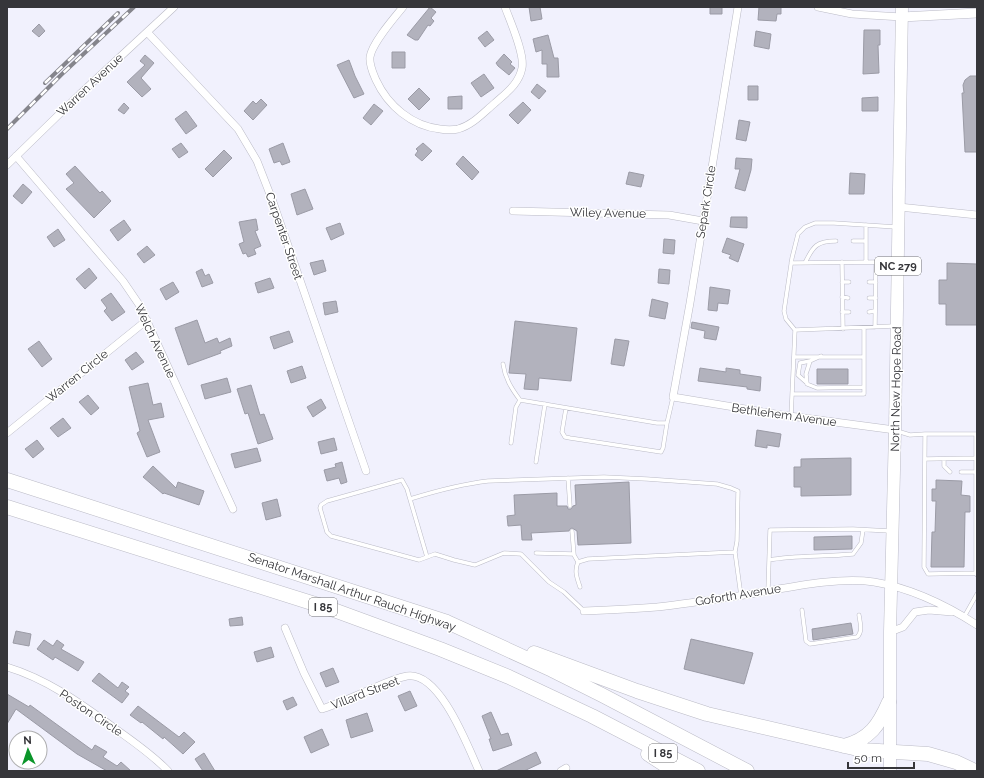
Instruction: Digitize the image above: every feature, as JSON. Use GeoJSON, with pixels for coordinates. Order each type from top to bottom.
{"type":"FeatureCollection","features":[{"type":"Feature","properties":{"kind":"highway","name":"Senator Marshall Arthur Rauch Highway"},"geometry":{"type":"LineString","coordinates":[[7,480],[447,622],[602,694],[747,771]]}},
{"type":"Feature","properties":{"kind":"highway","name":"Senator Marshall Arthur Rauch Highway"},"geometry":{"type":"LineString","coordinates":[[7,507],[331,609],[440,649],[509,677],[698,771]]}},
{"type":"Feature","properties":{"kind":"highway"},"geometry":{"type":"LineString","coordinates":[[447,622],[678,705],[748,724],[844,746],[876,752],[928,754],[956,762],[975,771]]}},
{"type":"Feature","properties":{"kind":"highway"},"geometry":{"type":"LineString","coordinates":[[844,746],[857,743],[873,730],[882,719],[889,702]]}},
{"type":"Feature","properties":{"kind":"highway"},"geometry":{"type":"LineString","coordinates":[[628,735],[640,748],[674,771]]}},
{"type":"Feature","properties":{"kind":"main road","name":"North New Hope Road"},"geometry":{"type":"LineString","coordinates":[[890,771],[890,632],[896,430],[902,12]]}},
{"type":"Feature","properties":{"kind":"street","name":"Warren Avenue"},"geometry":{"type":"LineString","coordinates":[[7,165],[80,94],[174,7]]}},
{"type":"Feature","properties":{"kind":"street"},"geometry":{"type":"LineString","coordinates":[[403,7],[377,41],[370,57],[371,70],[379,87],[386,97],[403,115],[430,128],[457,130],[468,126],[514,86],[522,68],[520,47],[506,7]]}},
{"type":"Feature","properties":{"kind":"street","name":"Separk Circle"},"geometry":{"type":"LineString","coordinates":[[673,397],[690,303],[738,7]]}},
{"type":"Feature","properties":{"kind":"street"},"geometry":{"type":"LineString","coordinates":[[818,7],[902,12],[977,13]]}},
{"type":"Feature","properties":{"kind":"street","name":"Carpenter Street"},"geometry":{"type":"LineString","coordinates":[[147,32],[238,130],[257,161],[276,209],[366,471]]}},
{"type":"Feature","properties":{"kind":"street","name":"Welch Avenue"},"geometry":{"type":"LineString","coordinates":[[16,156],[123,281],[140,306],[233,510]]}},
{"type":"Feature","properties":{"kind":"street"},"geometry":{"type":"LineString","coordinates":[[899,207],[977,215]]}},
{"type":"Feature","properties":{"kind":"street","name":"Wiley Avenue"},"geometry":{"type":"LineString","coordinates":[[513,211],[669,215],[703,220]]}},
{"type":"Feature","properties":{"kind":"street","name":"Warren Circle"},"geometry":{"type":"LineString","coordinates":[[7,433],[147,320]]}},
{"type":"Feature","properties":{"kind":"street","name":"Bethlehem Avenue"},"geometry":{"type":"LineString","coordinates":[[673,397],[791,417],[896,430]]}},
{"type":"Feature","properties":{"kind":"street","name":"Goforth Avenue"},"geometry":{"type":"LineString","coordinates":[[584,611],[657,607],[741,596],[808,584],[856,581],[872,582],[892,586],[933,601],[956,612],[977,625]]}},
{"type":"Feature","properties":{"kind":"street"},"geometry":{"type":"LineString","coordinates":[[890,632],[903,627],[915,612],[929,610],[956,612]]}},
{"type":"Feature","properties":{"kind":"street","name":"Villard Street"},"geometry":{"type":"LineString","coordinates":[[285,628],[304,673],[322,709],[408,676],[419,678],[426,681],[439,692],[450,709],[479,771]]}},
{"type":"Feature","properties":{"kind":"street","name":"Poston Circle"},"geometry":{"type":"LineString","coordinates":[[7,667],[40,680],[78,702],[144,749],[168,771]]}},
{"type":"Feature","properties":{"kind":"lane"},"geometry":{"type":"LineString","coordinates":[[791,417],[795,330],[786,319],[784,311],[791,263],[798,234],[805,227],[815,223],[899,227]]}},
{"type":"Feature","properties":{"kind":"lane"},"geometry":{"type":"LineString","coordinates":[[866,225],[866,262]]}},
{"type":"Feature","properties":{"kind":"lane"},"geometry":{"type":"LineString","coordinates":[[806,263],[810,252],[819,243],[836,241]]}},
{"type":"Feature","properties":{"kind":"lane"},"geometry":{"type":"LineString","coordinates":[[853,241],[866,241]]}},
{"type":"Feature","properties":{"kind":"lane"},"geometry":{"type":"LineString","coordinates":[[842,262],[843,328]]}},
{"type":"Feature","properties":{"kind":"lane"},"geometry":{"type":"LineString","coordinates":[[791,263],[876,262],[875,327]]}},
{"type":"Feature","properties":{"kind":"lane"},"geometry":{"type":"LineString","coordinates":[[842,282],[849,282]]}},
{"type":"Feature","properties":{"kind":"lane"},"geometry":{"type":"LineString","coordinates":[[869,282],[876,282]]}},
{"type":"Feature","properties":{"kind":"lane"},"geometry":{"type":"LineString","coordinates":[[842,298],[848,298]]}},
{"type":"Feature","properties":{"kind":"lane"},"geometry":{"type":"LineString","coordinates":[[869,298],[876,298]]}},
{"type":"Feature","properties":{"kind":"lane"},"geometry":{"type":"LineString","coordinates":[[842,312],[849,312]]}},
{"type":"Feature","properties":{"kind":"lane"},"geometry":{"type":"LineString","coordinates":[[869,312],[875,312]]}},
{"type":"Feature","properties":{"kind":"lane"},"geometry":{"type":"LineString","coordinates":[[795,330],[897,326]]}},
{"type":"Feature","properties":{"kind":"lane"},"geometry":{"type":"LineString","coordinates":[[792,394],[864,394],[864,328]]}},
{"type":"Feature","properties":{"kind":"lane"},"geometry":{"type":"LineString","coordinates":[[821,356],[810,361],[800,363],[798,375],[807,384],[817,388],[864,388]]}},
{"type":"Feature","properties":{"kind":"lane"},"geometry":{"type":"LineString","coordinates":[[794,357],[864,357]]}},
{"type":"Feature","properties":{"kind":"lane"},"geometry":{"type":"LineString","coordinates":[[807,384],[806,374],[810,361]]}},
{"type":"Feature","properties":{"kind":"lane"},"geometry":{"type":"LineString","coordinates":[[503,364],[505,375],[511,388],[520,400],[657,423],[667,423]]}},
{"type":"Feature","properties":{"kind":"lane"},"geometry":{"type":"LineString","coordinates":[[566,408],[562,432],[565,437],[661,452],[673,397]]}},
{"type":"Feature","properties":{"kind":"lane"},"geometry":{"type":"LineString","coordinates":[[511,443],[516,407],[520,400]]}},
{"type":"Feature","properties":{"kind":"lane"},"geometry":{"type":"LineString","coordinates":[[536,462],[545,404]]}},
{"type":"Feature","properties":{"kind":"lane"},"geometry":{"type":"LineString","coordinates":[[896,430],[910,435],[925,434],[976,434],[977,574],[928,574],[924,567],[925,434]]}},
{"type":"Feature","properties":{"kind":"lane"},"geometry":{"type":"LineString","coordinates":[[944,458],[944,466],[950,472]]}},
{"type":"Feature","properties":{"kind":"lane"},"geometry":{"type":"LineString","coordinates":[[925,459],[976,458]]}},
{"type":"Feature","properties":{"kind":"lane"},"geometry":{"type":"LineString","coordinates":[[961,472],[976,472]]}},
{"type":"Feature","properties":{"kind":"lane"},"geometry":{"type":"LineString","coordinates":[[410,500],[442,489],[469,483],[568,478],[604,477],[678,480],[717,484],[731,488],[738,491],[737,541],[735,552],[741,596]]}},
{"type":"Feature","properties":{"kind":"lane"},"geometry":{"type":"LineString","coordinates":[[568,478],[570,506]]}},
{"type":"Feature","properties":{"kind":"lane"},"geometry":{"type":"LineString","coordinates":[[427,557],[410,500],[402,480],[327,501],[321,505],[320,508],[327,532],[332,536],[419,560],[427,557],[435,554],[475,565],[504,553],[520,554],[549,582],[564,592],[584,611]]}},
{"type":"Feature","properties":{"kind":"lane"},"geometry":{"type":"LineString","coordinates":[[768,591],[770,530],[853,529],[893,531]]}},
{"type":"Feature","properties":{"kind":"lane"},"geometry":{"type":"LineString","coordinates":[[769,560],[779,558],[853,554],[861,543],[862,530]]}},
{"type":"Feature","properties":{"kind":"lane"},"geometry":{"type":"LineString","coordinates":[[572,531],[574,554],[578,562],[575,572],[580,587]]}},
{"type":"Feature","properties":{"kind":"lane"},"geometry":{"type":"LineString","coordinates":[[578,562],[588,559],[735,552]]}},
{"type":"Feature","properties":{"kind":"lane"},"geometry":{"type":"LineString","coordinates":[[536,553],[574,554]]}},
{"type":"Feature","properties":{"kind":"lane"},"geometry":{"type":"LineString","coordinates":[[964,617],[977,594]]}},
{"type":"Feature","properties":{"kind":"lane"},"geometry":{"type":"LineString","coordinates":[[802,610],[806,641],[810,644],[857,637],[861,631],[859,615]]}},
{"type":"Feature","properties":{"kind":"building"},"geometry":{"type":"Polygon","coordinates":[[[430,7],[436,12],[431,18],[434,21],[430,26],[428,25],[418,40],[415,40],[407,35],[430,7]]]}},
{"type":"Feature","properties":{"kind":"building"},"geometry":{"type":"Polygon","coordinates":[[[529,7],[540,7],[542,19],[531,21],[529,7]]]}},
{"type":"Feature","properties":{"kind":"building"},"geometry":{"type":"Polygon","coordinates":[[[710,7],[722,7],[722,14],[710,14],[710,7]]]}},
{"type":"Feature","properties":{"kind":"building"},"geometry":{"type":"Polygon","coordinates":[[[759,7],[781,7],[781,14],[777,14],[776,21],[758,20],[759,7]]]}},
{"type":"Feature","properties":{"kind":"building"},"geometry":{"type":"Polygon","coordinates":[[[39,24],[45,31],[39,37],[32,31],[39,24]]]}},
{"type":"Feature","properties":{"kind":"building"},"geometry":{"type":"Polygon","coordinates":[[[864,30],[880,30],[880,45],[878,45],[879,73],[863,74],[864,30]]]}},
{"type":"Feature","properties":{"kind":"building"},"geometry":{"type":"Polygon","coordinates":[[[487,31],[494,40],[485,47],[478,38],[487,31]]]}},
{"type":"Feature","properties":{"kind":"building"},"geometry":{"type":"Polygon","coordinates":[[[756,31],[771,34],[769,49],[754,46],[756,31]]]}},
{"type":"Feature","properties":{"kind":"building"},"geometry":{"type":"Polygon","coordinates":[[[548,35],[554,58],[558,58],[559,77],[547,77],[547,64],[542,64],[542,50],[536,52],[533,39],[548,35]]]}},
{"type":"Feature","properties":{"kind":"building"},"geometry":{"type":"Polygon","coordinates":[[[392,52],[405,52],[405,68],[392,68],[392,52]]]}},
{"type":"Feature","properties":{"kind":"building"},"geometry":{"type":"Polygon","coordinates":[[[504,54],[512,62],[510,64],[515,68],[509,75],[496,63],[504,54]]]}},
{"type":"Feature","properties":{"kind":"building"},"geometry":{"type":"Polygon","coordinates":[[[145,55],[154,63],[141,78],[151,89],[142,97],[127,82],[145,65],[140,61],[145,55]]]}},
{"type":"Feature","properties":{"kind":"building"},"geometry":{"type":"Polygon","coordinates":[[[349,60],[364,94],[354,98],[337,65],[349,60]]]}},
{"type":"Feature","properties":{"kind":"building"},"geometry":{"type":"Polygon","coordinates":[[[484,74],[494,88],[481,97],[471,83],[484,74]]]}},
{"type":"Feature","properties":{"kind":"building"},"geometry":{"type":"Polygon","coordinates":[[[970,76],[977,76],[977,152],[965,152],[962,93],[964,93],[963,85],[965,80],[970,76]]]}},
{"type":"Feature","properties":{"kind":"building"},"geometry":{"type":"Polygon","coordinates":[[[537,84],[546,91],[539,99],[531,92],[537,84]]]}},
{"type":"Feature","properties":{"kind":"building"},"geometry":{"type":"Polygon","coordinates":[[[748,86],[758,86],[758,100],[748,100],[748,86]]]}},
{"type":"Feature","properties":{"kind":"building"},"geometry":{"type":"Polygon","coordinates":[[[419,88],[430,99],[419,110],[408,99],[419,88]]]}},
{"type":"Feature","properties":{"kind":"building"},"geometry":{"type":"Polygon","coordinates":[[[462,96],[462,109],[448,109],[448,97],[462,96]]]}},
{"type":"Feature","properties":{"kind":"building"},"geometry":{"type":"Polygon","coordinates":[[[878,97],[878,111],[862,111],[862,98],[878,97]]]}},
{"type":"Feature","properties":{"kind":"building"},"geometry":{"type":"Polygon","coordinates":[[[261,99],[267,105],[253,120],[244,111],[253,101],[256,104],[261,99]]]}},
{"type":"Feature","properties":{"kind":"building"},"geometry":{"type":"Polygon","coordinates":[[[523,102],[531,110],[518,124],[509,115],[523,102]]]}},
{"type":"Feature","properties":{"kind":"building"},"geometry":{"type":"Polygon","coordinates":[[[124,103],[129,108],[124,114],[118,110],[124,103]]]}},
{"type":"Feature","properties":{"kind":"building"},"geometry":{"type":"Polygon","coordinates":[[[374,104],[383,111],[371,125],[363,118],[374,104]]]}},
{"type":"Feature","properties":{"kind":"building"},"geometry":{"type":"Polygon","coordinates":[[[186,111],[197,126],[186,134],[175,119],[186,111]]]}},
{"type":"Feature","properties":{"kind":"building"},"geometry":{"type":"Polygon","coordinates":[[[739,120],[750,122],[746,141],[736,139],[739,120]]]}},
{"type":"Feature","properties":{"kind":"building"},"geometry":{"type":"Polygon","coordinates":[[[181,143],[188,152],[179,158],[172,149],[181,143]]]}},
{"type":"Feature","properties":{"kind":"building"},"geometry":{"type":"Polygon","coordinates":[[[283,143],[290,162],[282,165],[280,161],[274,163],[269,149],[283,143]]]}},
{"type":"Feature","properties":{"kind":"building"},"geometry":{"type":"Polygon","coordinates":[[[423,143],[432,151],[422,161],[415,155],[418,151],[416,149],[423,143]]]}},
{"type":"Feature","properties":{"kind":"building"},"geometry":{"type":"Polygon","coordinates":[[[224,150],[232,158],[213,177],[205,169],[224,150]]]}},
{"type":"Feature","properties":{"kind":"building"},"geometry":{"type":"Polygon","coordinates":[[[463,156],[479,172],[472,180],[456,164],[463,156]]]}},
{"type":"Feature","properties":{"kind":"building"},"geometry":{"type":"Polygon","coordinates":[[[736,158],[752,159],[751,170],[745,191],[735,188],[740,169],[735,169],[736,158]]]}},
{"type":"Feature","properties":{"kind":"building"},"geometry":{"type":"Polygon","coordinates":[[[75,166],[100,193],[102,191],[111,201],[94,218],[66,189],[74,183],[66,174],[75,166]]]}},
{"type":"Feature","properties":{"kind":"building"},"geometry":{"type":"Polygon","coordinates":[[[629,172],[644,175],[641,187],[626,184],[629,172]]]}},
{"type":"Feature","properties":{"kind":"building"},"geometry":{"type":"Polygon","coordinates":[[[850,173],[865,174],[864,194],[849,194],[850,173]]]}},
{"type":"Feature","properties":{"kind":"building"},"geometry":{"type":"Polygon","coordinates":[[[23,184],[32,192],[22,204],[13,196],[23,184]]]}},
{"type":"Feature","properties":{"kind":"building"},"geometry":{"type":"Polygon","coordinates":[[[305,189],[313,209],[297,215],[291,194],[305,189]]]}},
{"type":"Feature","properties":{"kind":"building"},"geometry":{"type":"Polygon","coordinates":[[[731,217],[747,217],[747,228],[730,227],[731,217]]]}},
{"type":"Feature","properties":{"kind":"building"},"geometry":{"type":"Polygon","coordinates":[[[256,219],[258,230],[255,231],[261,246],[254,249],[256,254],[248,257],[246,253],[243,254],[239,244],[244,242],[239,222],[256,219]]]}},
{"type":"Feature","properties":{"kind":"building"},"geometry":{"type":"Polygon","coordinates":[[[124,220],[131,230],[118,241],[110,230],[124,220]]]}},
{"type":"Feature","properties":{"kind":"building"},"geometry":{"type":"Polygon","coordinates":[[[340,223],[344,234],[331,240],[326,228],[340,223]]]}},
{"type":"Feature","properties":{"kind":"building"},"geometry":{"type":"Polygon","coordinates":[[[58,229],[65,240],[54,247],[47,237],[58,229]]]}},
{"type":"Feature","properties":{"kind":"building"},"geometry":{"type":"Polygon","coordinates":[[[727,238],[744,244],[738,262],[729,258],[731,255],[722,252],[727,238]]]}},
{"type":"Feature","properties":{"kind":"building"},"geometry":{"type":"Polygon","coordinates":[[[664,239],[675,240],[674,254],[663,253],[664,239]]]}},
{"type":"Feature","properties":{"kind":"building"},"geometry":{"type":"Polygon","coordinates":[[[147,246],[155,255],[144,263],[137,254],[147,246]]]}},
{"type":"Feature","properties":{"kind":"building"},"geometry":{"type":"Polygon","coordinates":[[[323,260],[326,271],[314,275],[310,263],[323,260]]]}},
{"type":"Feature","properties":{"kind":"building"},"geometry":{"type":"Polygon","coordinates":[[[947,263],[977,264],[977,325],[946,325],[946,304],[939,304],[939,280],[947,280],[947,263]]]}},
{"type":"Feature","properties":{"kind":"building"},"geometry":{"type":"Polygon","coordinates":[[[89,268],[97,278],[85,289],[76,279],[89,268]]]}},
{"type":"Feature","properties":{"kind":"building"},"geometry":{"type":"Polygon","coordinates":[[[202,269],[205,276],[209,274],[213,283],[202,287],[196,272],[202,269]]]}},
{"type":"Feature","properties":{"kind":"building"},"geometry":{"type":"Polygon","coordinates":[[[659,269],[670,270],[669,284],[658,283],[659,269]]]}},
{"type":"Feature","properties":{"kind":"building"},"geometry":{"type":"Polygon","coordinates":[[[270,278],[274,288],[258,293],[255,283],[270,278]]]}},
{"type":"Feature","properties":{"kind":"building"},"geometry":{"type":"Polygon","coordinates":[[[173,282],[179,292],[166,300],[160,289],[173,282]]]}},
{"type":"Feature","properties":{"kind":"building"},"geometry":{"type":"Polygon","coordinates":[[[710,287],[730,290],[728,304],[718,303],[717,311],[708,310],[710,287]]]}},
{"type":"Feature","properties":{"kind":"building"},"geometry":{"type":"Polygon","coordinates":[[[111,293],[125,312],[112,321],[104,311],[107,308],[101,300],[111,293]]]}},
{"type":"Feature","properties":{"kind":"building"},"geometry":{"type":"Polygon","coordinates":[[[652,299],[668,303],[665,319],[649,316],[652,299]]]}},
{"type":"Feature","properties":{"kind":"building"},"geometry":{"type":"Polygon","coordinates":[[[336,301],[338,312],[325,315],[323,303],[336,301]]]}},
{"type":"Feature","properties":{"kind":"building"},"geometry":{"type":"Polygon","coordinates":[[[197,320],[205,343],[217,338],[219,343],[230,338],[232,346],[220,351],[221,353],[188,365],[175,328],[197,320]]]}},
{"type":"Feature","properties":{"kind":"building"},"geometry":{"type":"Polygon","coordinates":[[[515,321],[577,328],[571,381],[539,378],[538,390],[524,389],[526,374],[509,373],[515,321]]]}},
{"type":"Feature","properties":{"kind":"building"},"geometry":{"type":"Polygon","coordinates":[[[692,322],[719,327],[716,340],[704,338],[705,331],[691,328],[692,322]]]}},
{"type":"Feature","properties":{"kind":"building"},"geometry":{"type":"Polygon","coordinates":[[[289,331],[293,342],[274,349],[270,337],[289,331]]]}},
{"type":"Feature","properties":{"kind":"building"},"geometry":{"type":"Polygon","coordinates":[[[615,339],[629,341],[624,366],[611,364],[615,339]]]}},
{"type":"Feature","properties":{"kind":"building"},"geometry":{"type":"Polygon","coordinates":[[[39,341],[52,359],[42,367],[28,349],[39,341]]]}},
{"type":"Feature","properties":{"kind":"building"},"geometry":{"type":"Polygon","coordinates":[[[136,352],[144,362],[132,370],[125,360],[136,352]]]}},
{"type":"Feature","properties":{"kind":"building"},"geometry":{"type":"Polygon","coordinates":[[[302,366],[306,378],[291,383],[287,371],[302,366]]]}},
{"type":"Feature","properties":{"kind":"building"},"geometry":{"type":"Polygon","coordinates":[[[700,368],[726,372],[726,368],[740,370],[740,374],[761,377],[760,391],[747,389],[747,387],[698,381],[700,368]]]}},
{"type":"Feature","properties":{"kind":"building"},"geometry":{"type":"Polygon","coordinates":[[[817,369],[848,369],[848,384],[817,384],[817,369]]]}},
{"type":"Feature","properties":{"kind":"building"},"geometry":{"type":"Polygon","coordinates":[[[227,378],[231,392],[205,399],[201,385],[227,378]]]}},
{"type":"Feature","properties":{"kind":"building"},"geometry":{"type":"Polygon","coordinates":[[[148,383],[153,405],[161,403],[164,417],[148,420],[160,452],[147,457],[137,433],[140,431],[129,387],[148,383]]]}},
{"type":"Feature","properties":{"kind":"building"},"geometry":{"type":"Polygon","coordinates":[[[251,385],[260,415],[264,414],[273,439],[258,444],[248,413],[245,414],[237,389],[251,385]]]}},
{"type":"Feature","properties":{"kind":"building"},"geometry":{"type":"Polygon","coordinates":[[[88,395],[99,408],[91,415],[79,402],[88,395]]]}},
{"type":"Feature","properties":{"kind":"building"},"geometry":{"type":"Polygon","coordinates":[[[321,399],[326,408],[313,417],[307,407],[321,399]]]}},
{"type":"Feature","properties":{"kind":"building"},"geometry":{"type":"Polygon","coordinates":[[[63,418],[71,428],[58,437],[50,428],[63,418]]]}},
{"type":"Feature","properties":{"kind":"building"},"geometry":{"type":"Polygon","coordinates":[[[757,430],[781,434],[779,447],[767,445],[767,448],[755,446],[757,430]]]}},
{"type":"Feature","properties":{"kind":"building"},"geometry":{"type":"Polygon","coordinates":[[[334,438],[337,450],[321,454],[318,442],[334,438]]]}},
{"type":"Feature","properties":{"kind":"building"},"geometry":{"type":"Polygon","coordinates":[[[37,440],[44,449],[33,458],[25,449],[37,440]]]}},
{"type":"Feature","properties":{"kind":"building"},"geometry":{"type":"Polygon","coordinates":[[[257,448],[261,461],[235,468],[231,454],[257,448]]]}},
{"type":"Feature","properties":{"kind":"building"},"geometry":{"type":"Polygon","coordinates":[[[851,458],[851,495],[801,496],[801,487],[794,487],[794,467],[801,467],[801,459],[851,458]]]}},
{"type":"Feature","properties":{"kind":"building"},"geometry":{"type":"Polygon","coordinates":[[[342,462],[347,482],[341,484],[339,478],[327,481],[324,470],[336,467],[335,464],[342,462]]]}},
{"type":"Feature","properties":{"kind":"building"},"geometry":{"type":"Polygon","coordinates":[[[153,466],[176,488],[178,482],[204,491],[199,505],[164,493],[163,494],[143,477],[153,466]]]}},
{"type":"Feature","properties":{"kind":"building"},"geometry":{"type":"Polygon","coordinates":[[[936,480],[962,481],[961,495],[970,496],[970,512],[965,512],[964,567],[931,567],[932,532],[935,532],[936,501],[932,501],[932,489],[936,489],[936,480]]]}},
{"type":"Feature","properties":{"kind":"building"},"geometry":{"type":"Polygon","coordinates":[[[629,482],[631,543],[578,545],[577,531],[572,528],[569,531],[531,533],[532,540],[522,540],[521,525],[508,526],[507,516],[515,515],[514,495],[557,493],[557,506],[567,506],[568,509],[571,509],[576,505],[575,485],[629,482]]]}},
{"type":"Feature","properties":{"kind":"building"},"geometry":{"type":"Polygon","coordinates":[[[277,499],[281,516],[266,520],[262,503],[277,499]]]}},
{"type":"Feature","properties":{"kind":"building"},"geometry":{"type":"Polygon","coordinates":[[[852,536],[852,549],[814,550],[814,537],[852,536]]]}},
{"type":"Feature","properties":{"kind":"building"},"geometry":{"type":"Polygon","coordinates":[[[242,617],[243,625],[230,626],[229,619],[242,617]]]}},
{"type":"Feature","properties":{"kind":"building"},"geometry":{"type":"Polygon","coordinates":[[[851,623],[853,634],[813,640],[812,629],[851,623]]]}},
{"type":"Feature","properties":{"kind":"building"},"geometry":{"type":"Polygon","coordinates":[[[16,631],[31,634],[29,646],[13,643],[16,631]]]}},
{"type":"Feature","properties":{"kind":"building"},"geometry":{"type":"Polygon","coordinates":[[[691,639],[753,653],[744,684],[684,669],[691,639]]]}},
{"type":"Feature","properties":{"kind":"building"},"geometry":{"type":"Polygon","coordinates":[[[44,640],[53,646],[57,640],[64,645],[61,649],[84,662],[78,671],[55,657],[53,660],[37,649],[44,640]]]}},
{"type":"Feature","properties":{"kind":"building"},"geometry":{"type":"Polygon","coordinates":[[[271,647],[274,657],[257,662],[254,652],[271,647]]]}},
{"type":"Feature","properties":{"kind":"building"},"geometry":{"type":"Polygon","coordinates":[[[333,668],[339,682],[326,687],[320,673],[333,668]]]}},
{"type":"Feature","properties":{"kind":"building"},"geometry":{"type":"Polygon","coordinates":[[[99,673],[118,688],[122,682],[129,687],[125,691],[129,694],[122,703],[92,681],[99,673]]]}},
{"type":"Feature","properties":{"kind":"building"},"geometry":{"type":"Polygon","coordinates":[[[410,691],[417,706],[405,711],[398,696],[410,691]]]}},
{"type":"Feature","properties":{"kind":"building"},"geometry":{"type":"Polygon","coordinates":[[[7,694],[29,707],[30,705],[92,750],[95,745],[107,752],[103,757],[117,766],[121,762],[131,771],[107,771],[77,754],[48,733],[48,730],[44,730],[16,709],[7,724],[7,694]]]}},
{"type":"Feature","properties":{"kind":"building"},"geometry":{"type":"Polygon","coordinates":[[[293,697],[297,705],[287,710],[283,701],[293,697]]]}},
{"type":"Feature","properties":{"kind":"building"},"geometry":{"type":"Polygon","coordinates":[[[138,706],[179,737],[184,732],[195,742],[183,754],[164,737],[163,739],[142,722],[141,723],[130,715],[138,706]]]}},
{"type":"Feature","properties":{"kind":"building"},"geometry":{"type":"Polygon","coordinates":[[[491,712],[501,735],[508,733],[512,745],[493,751],[489,739],[491,739],[482,716],[491,712]]]}},
{"type":"Feature","properties":{"kind":"building"},"geometry":{"type":"Polygon","coordinates":[[[367,713],[373,731],[351,738],[346,720],[367,713]]]}},
{"type":"Feature","properties":{"kind":"building"},"geometry":{"type":"Polygon","coordinates":[[[322,729],[329,745],[311,753],[304,737],[322,729]]]}},
{"type":"Feature","properties":{"kind":"building"},"geometry":{"type":"Polygon","coordinates":[[[536,752],[541,763],[524,771],[496,771],[536,752]]]}},
{"type":"Feature","properties":{"kind":"building"},"geometry":{"type":"Polygon","coordinates":[[[204,753],[215,771],[203,771],[195,759],[204,753]]]}},
{"type":"Feature","properties":{"kind":"railway"},"geometry":{"type":"LineString","coordinates":[[7,129],[61,75],[134,7]]}},
{"type":"Feature","properties":{"kind":"railway"},"geometry":{"type":"LineString","coordinates":[[45,83],[118,13]]}}]}
